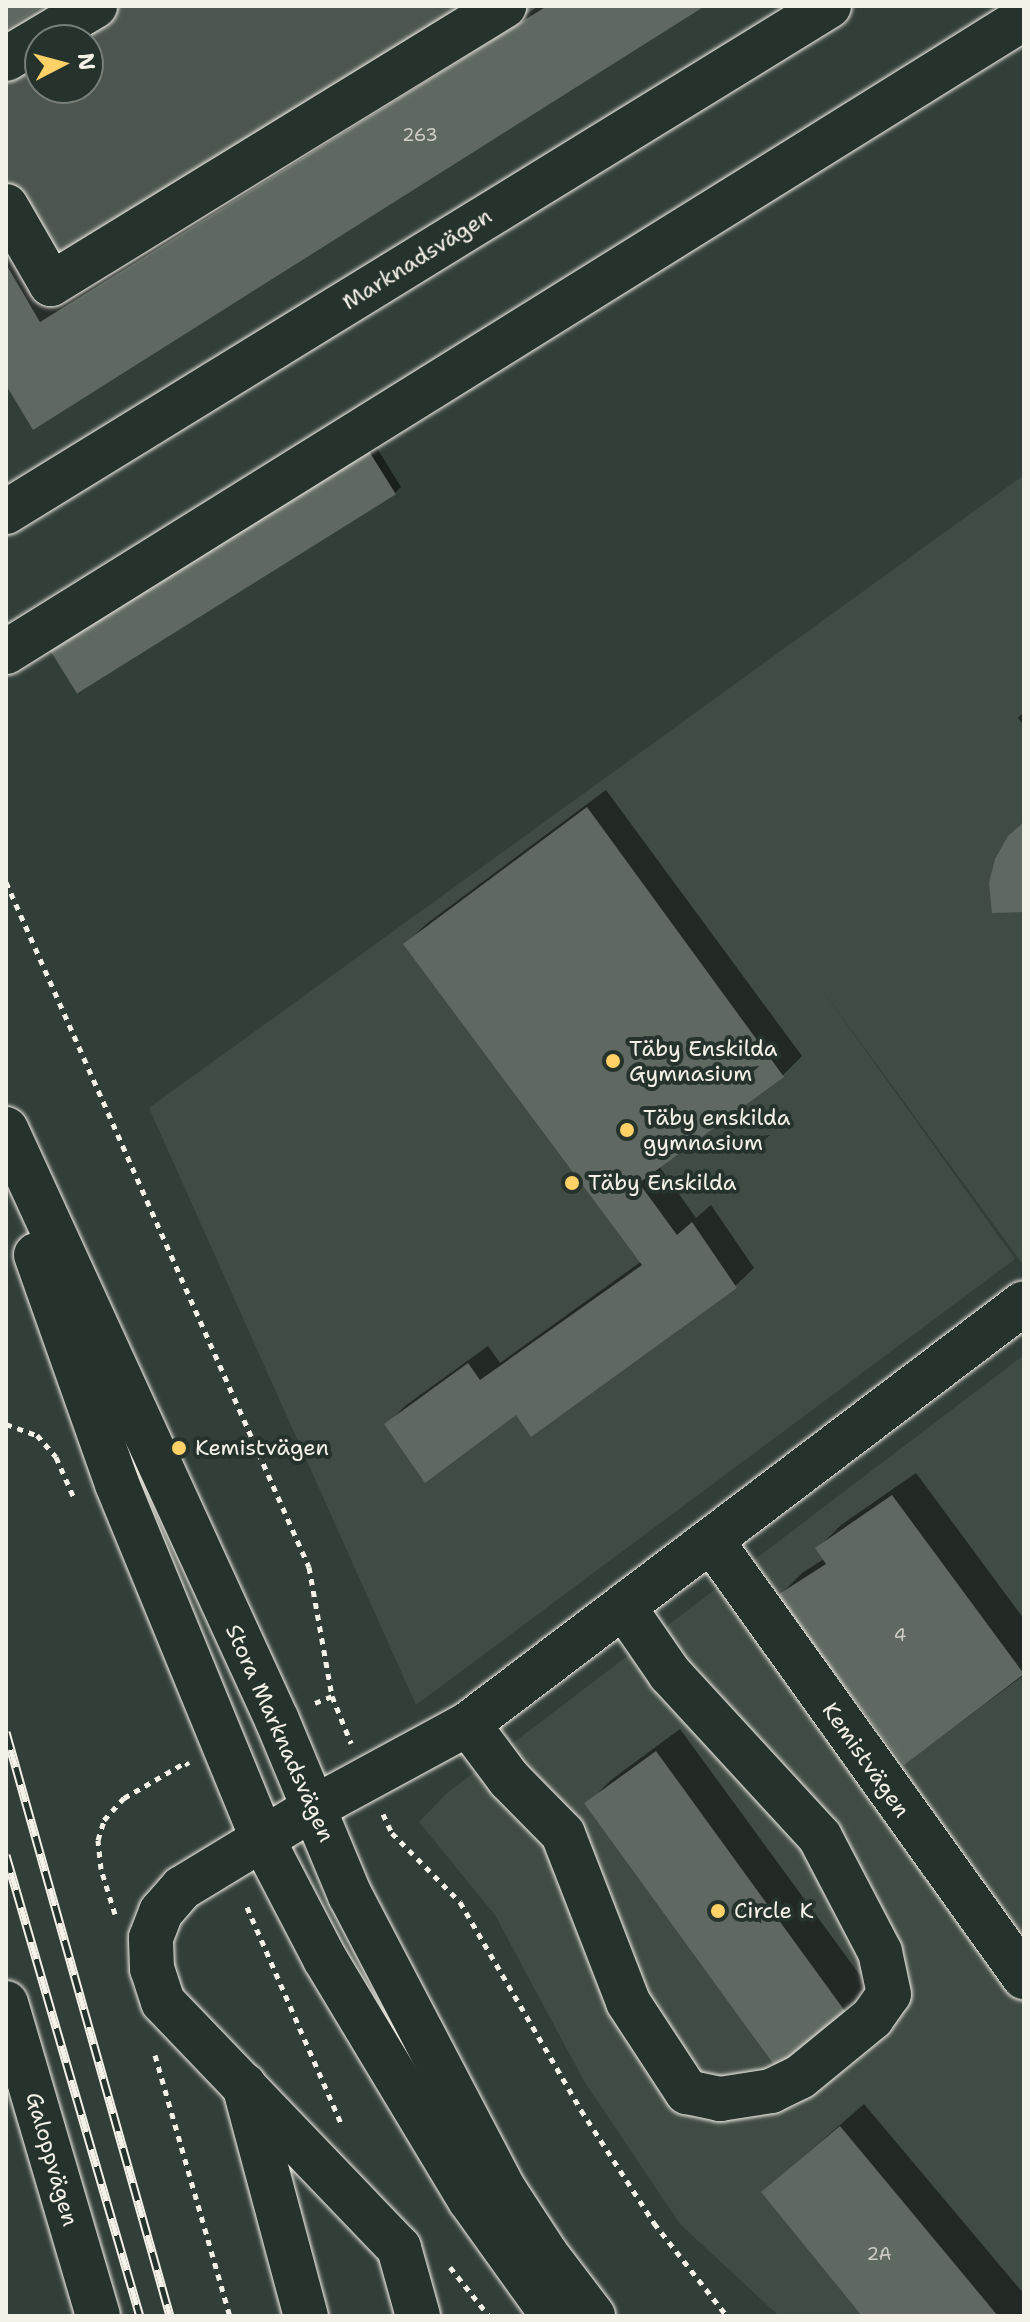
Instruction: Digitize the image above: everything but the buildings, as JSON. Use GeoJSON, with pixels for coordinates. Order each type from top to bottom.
{"type":"FeatureCollection","features":[{"type":"Feature","properties":{"kind":"street"},"geometry":{"type":"LineString","coordinates":[[6,59],[95,6]]}},
{"type":"Feature","properties":{"kind":"street"},"geometry":{"type":"LineString","coordinates":[[6,206],[51,284],[504,6]]}},
{"type":"Feature","properties":{"kind":"street","name":"Marknadsvägen"},"geometry":{"type":"LineString","coordinates":[[6,512],[829,6]]}},
{"type":"Feature","properties":{"kind":"street"},"geometry":{"type":"LineString","coordinates":[[6,652],[1024,18]]}},
{"type":"Feature","properties":{"kind":"street","name":"Stora Marknadsvägen"},"geometry":{"type":"LineString","coordinates":[[6,1129],[315,1807],[350,1895],[505,2191],[546,2254],[593,2316]]}},
{"type":"Feature","properties":{"kind":"street"},"geometry":{"type":"LineString","coordinates":[[6,1187],[28,1233],[117,1484],[263,1840],[325,1959],[470,2200],[553,2316]]}},
{"type":"Feature","properties":{"kind":"street"},"geometry":{"type":"LineString","coordinates":[[418,2316],[399,2248],[163,2002],[152,1969],[151,1938],[161,1912],[182,1888],[315,1807],[468,1724],[1024,1303]]}},
{"type":"Feature","properties":{"kind":"street","name":"Kemistvägen"},"geometry":{"type":"LineString","coordinates":[[711,1540],[1024,1977]]}},
{"type":"Feature","properties":{"kind":"street"},"geometry":{"type":"LineString","coordinates":[[468,1724],[509,1779],[563,1834],[628,2002],[687,2092],[720,2099],[771,2091],[800,2077],[872,2018],[889,1994],[880,1952],[820,1837],[670,1674],[624,1607]]}},
{"type":"Feature","properties":{"kind":"street","name":"Galoppvägen"},"geometry":{"type":"LineString","coordinates":[[6,2003],[98,2316]]}},
{"type":"Feature","properties":{"kind":"street"},"geometry":{"type":"LineString","coordinates":[[243,2083],[306,2316]]}},
{"type":"Feature","properties":{"kind":"path"},"geometry":{"type":"LineString","coordinates":[[6,882],[309,1567],[332,1696],[392,1833],[460,1902],[581,2110],[654,2223],[727,2316]]}},
{"type":"Feature","properties":{"kind":"path"},"geometry":{"type":"LineString","coordinates":[[249,1911],[327,2095],[345,2130]]}},
{"type":"Feature","properties":{"kind":"path"},"geometry":{"type":"LineString","coordinates":[[443,2259],[489,2316]]}},
{"type":"Feature","properties":{"kind":"shaded area"},"geometry":{"type":"Polygon","coordinates":[[[43,6],[547,6],[40,322],[6,264],[6,29],[43,6]]]}},
{"type":"Feature","properties":{"kind":"shaded area","name":"Täby Enskilda"},"geometry":{"type":"Polygon","coordinates":[[[1024,475],[1024,1266],[815,980],[1015,1259],[416,1705],[149,1108],[1024,475]]]}},
{"type":"Feature","properties":{"kind":"shaded area"},"geometry":{"type":"Polygon","coordinates":[[[1024,1355],[1024,2316],[779,2316],[680,2224],[584,2081],[495,1915],[419,1822],[447,1793],[1024,1355]]]}},
{"type":"Feature","properties":{"kind":"railway"},"geometry":{"type":"LineString","coordinates":[[6,1732],[170,2316]]}},
{"type":"Feature","properties":{"kind":"railway"},"geometry":{"type":"LineString","coordinates":[[6,1855],[140,2316]]}},
{"type":"Feature","properties":{"kind":"place","name":"Täby Enskilda Gymnasium"},"geometry":{"type":"Point","coordinates":[613,1061]}},
{"type":"Feature","properties":{"kind":"place","name":"Täby enskilda gymnasium"},"geometry":{"type":"Point","coordinates":[627,1130]}},
{"type":"Feature","properties":{"kind":"place","name":"Täby Enskilda"},"geometry":{"type":"Point","coordinates":[572,1183]}},
{"type":"Feature","properties":{"kind":"place","name":"Kemistvägen"},"geometry":{"type":"Point","coordinates":[179,1448]}},
{"type":"Feature","properties":{"kind":"place","name":"Circle K"},"geometry":{"type":"Point","coordinates":[718,1911]}}]}
